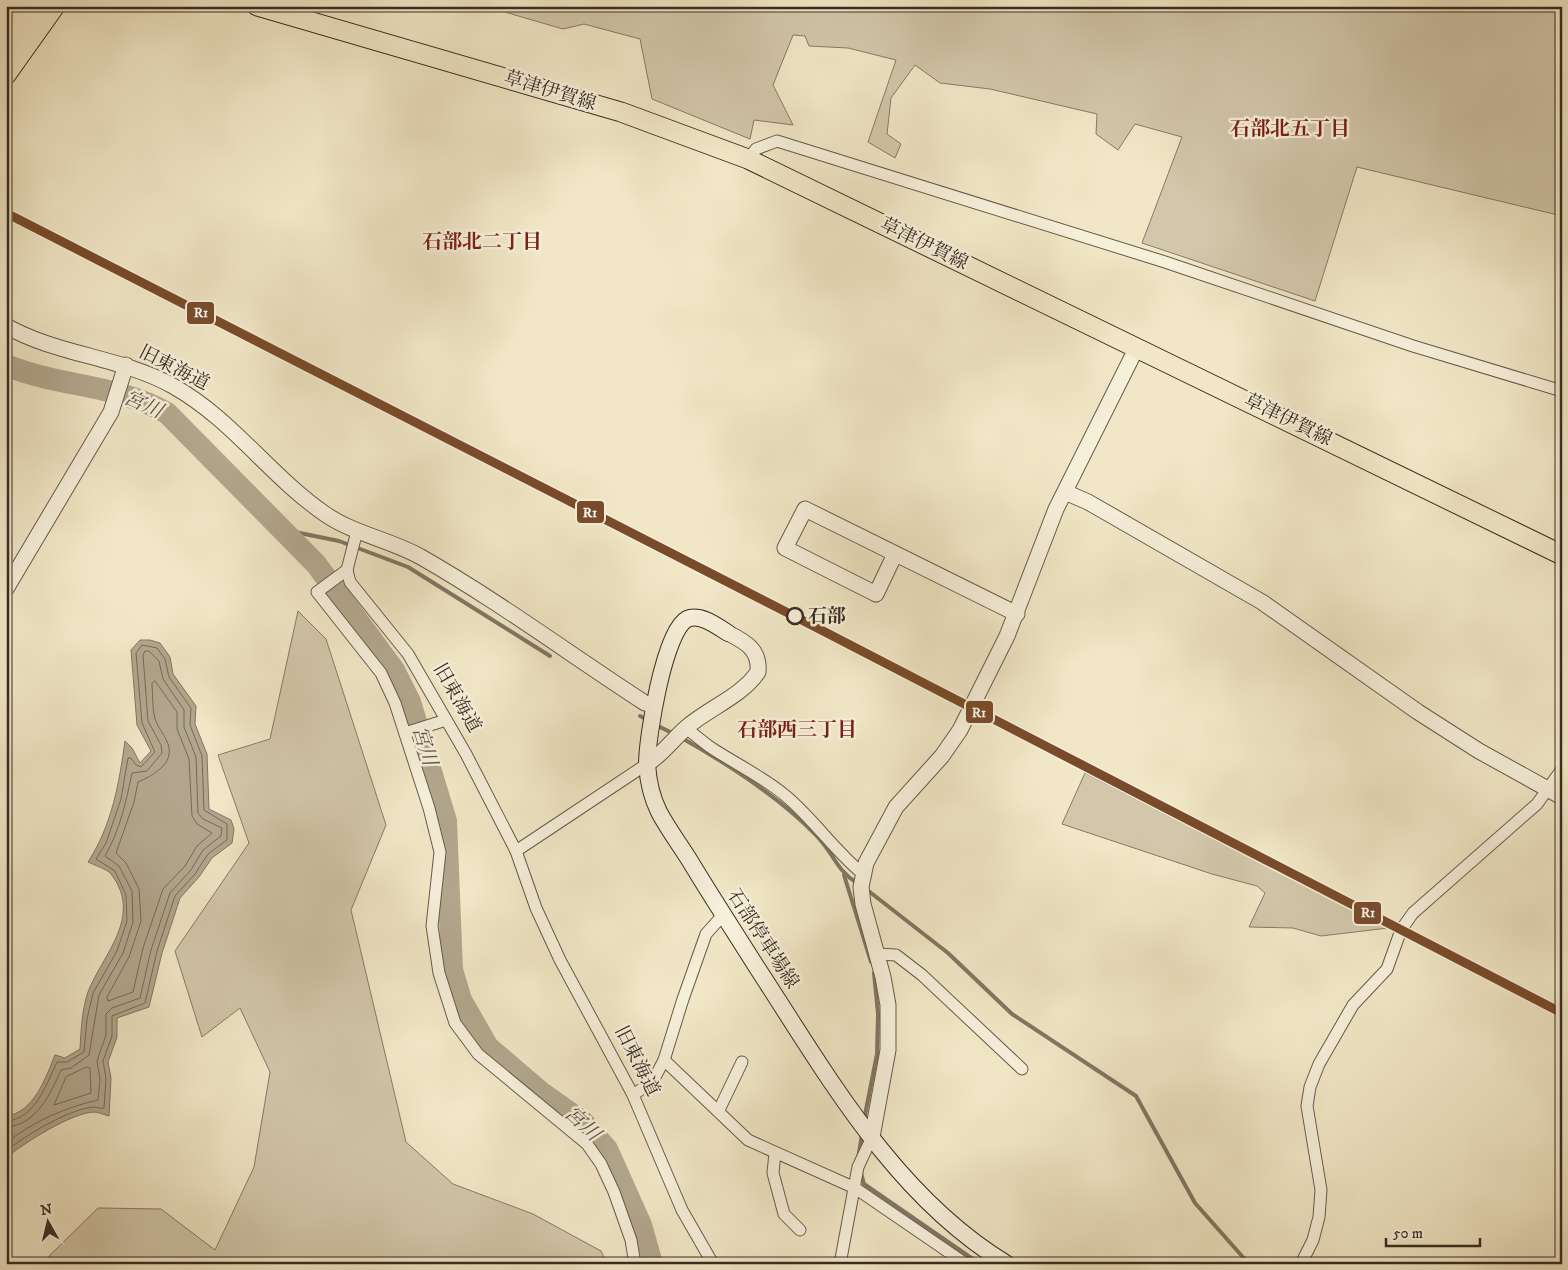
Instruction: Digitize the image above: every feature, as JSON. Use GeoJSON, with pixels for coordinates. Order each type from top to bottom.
{"type":"FeatureCollection","features":[{"type":"Feature","properties":{"kind":"main road"},"geometry":{"type":"LineString","coordinates":[[6,18],[16,6]]}},
{"type":"Feature","properties":{"kind":"main road"},"geometry":{"type":"LineString","coordinates":[[6,45],[33,6]]}},
{"type":"Feature","properties":{"kind":"main road"},"geometry":{"type":"LineString","coordinates":[[6,75],[55,6]]}},
{"type":"Feature","properties":{"kind":"main road","name":"草津伊賀線"},"geometry":{"type":"LineString","coordinates":[[257,6],[620,112],[748,159],[1562,555]]}},
{"type":"Feature","properties":{"kind":"main road","name":"石部停車場線"},"geometry":{"type":"LineString","coordinates":[[728,632],[700,618],[693,617],[682,623],[671,642],[652,717],[648,764],[650,785],[659,812],[723,916],[836,1089],[872,1137],[923,1198],[963,1233],[1007,1264]]}},
{"type":"Feature","properties":{"kind":"street"},"geometry":{"type":"LineString","coordinates":[[748,159],[756,149],[777,141],[1165,262],[1413,346],[1562,391]]}},
{"type":"Feature","properties":{"kind":"street","name":"旧東海道"},"geometry":{"type":"LineString","coordinates":[[6,326],[125,371],[172,385],[208,408],[303,498],[327,516],[357,531],[419,556],[645,703],[652,717]]}},
{"type":"Feature","properties":{"kind":"street"},"geometry":{"type":"LineString","coordinates":[[840,1264],[858,1167],[872,1137],[888,1050],[888,1005],[877,954],[863,904],[861,886],[863,874],[881,831],[896,807],[953,742],[1017,614],[1056,509],[1137,347]]}},
{"type":"Feature","properties":{"kind":"street"},"geometry":{"type":"LineString","coordinates":[[6,589],[111,412],[125,371]]}},
{"type":"Feature","properties":{"kind":"street"},"geometry":{"type":"LineString","coordinates":[[1065,492],[1088,502],[1262,602],[1418,712],[1547,790],[1562,797]]}},
{"type":"Feature","properties":{"kind":"street"},"geometry":{"type":"LineString","coordinates":[[895,554],[876,594],[786,548],[805,509],[1017,614]]}},
{"type":"Feature","properties":{"kind":"street"},"geometry":{"type":"LineString","coordinates":[[357,531],[343,573],[317,592],[381,673],[407,733],[437,832],[440,852],[432,926],[439,974],[446,1002],[456,1024],[478,1054],[587,1144],[601,1164],[614,1192],[631,1240],[635,1264]]}},
{"type":"Feature","properties":{"kind":"street","name":"旧東海道"},"geometry":{"type":"LineString","coordinates":[[343,573],[408,654],[441,722],[516,851],[536,908],[560,960],[634,1095],[682,1210],[713,1264]]}},
{"type":"Feature","properties":{"kind":"street"},"geometry":{"type":"LineString","coordinates":[[516,851],[662,754],[680,733],[748,685],[758,672],[755,650],[728,632]]}},
{"type":"Feature","properties":{"kind":"street"},"geometry":{"type":"LineString","coordinates":[[407,733],[441,722]]}},
{"type":"Feature","properties":{"kind":"street"},"geometry":{"type":"LineString","coordinates":[[680,733],[712,748],[760,777],[787,797],[823,832],[848,861],[863,874]]}},
{"type":"Feature","properties":{"kind":"street"},"geometry":{"type":"LineString","coordinates":[[1301,1264],[1312,1240],[1319,1217],[1320,1190],[1307,1106],[1310,1087],[1319,1064],[1353,1005],[1387,969],[1402,930],[1413,913],[1537,804],[1562,769]]}},
{"type":"Feature","properties":{"kind":"street"},"geometry":{"type":"LineString","coordinates":[[634,1095],[653,1081],[664,1060],[682,999],[706,934],[723,916]]}},
{"type":"Feature","properties":{"kind":"street"},"geometry":{"type":"LineString","coordinates":[[877,954],[896,955],[922,975],[1022,1069]]}},
{"type":"Feature","properties":{"kind":"street"},"geometry":{"type":"LineString","coordinates":[[664,1060],[719,1110],[748,1140],[855,1188],[966,1264]]}},
{"type":"Feature","properties":{"kind":"street"},"geometry":{"type":"LineString","coordinates":[[719,1110],[742,1062]]}},
{"type":"Feature","properties":{"kind":"street"},"geometry":{"type":"LineString","coordinates":[[775,1153],[773,1173],[784,1214],[800,1230]]}},
{"type":"Feature","properties":{"kind":"shaded area"},"geometry":{"type":"Polygon","coordinates":[[[484,6],[1562,6],[1562,216],[1357,167],[1315,301],[1142,243],[1182,137],[1135,124],[1118,150],[1096,134],[1097,114],[990,89],[940,83],[915,65],[891,98],[887,134],[901,144],[895,158],[868,142],[896,60],[848,48],[809,46],[805,36],[793,35],[773,85],[793,125],[754,120],[750,139],[652,99],[640,39],[584,24],[563,29],[484,6]]]}},
{"type":"Feature","properties":{"kind":"shaded area"},"geometry":{"type":"Polygon","coordinates":[[[298,611],[326,639],[386,825],[351,910],[406,1142],[453,1184],[533,1214],[601,1251],[607,1264],[41,1264],[98,1208],[161,1209],[215,1250],[254,1167],[270,1072],[240,1008],[202,1037],[175,951],[249,843],[218,755],[270,739],[298,611]]]}},
{"type":"Feature","properties":{"kind":"shaded area"},"geometry":{"type":"Polygon","coordinates":[[[1085,773],[1388,928],[1321,936],[1293,928],[1249,927],[1265,893],[1257,886],[1212,874],[1062,824],[1085,773]]]}},
{"type":"Feature","properties":{"kind":"water"},"geometry":{"type":"Polygon","coordinates":[[[140,640],[160,643],[170,657],[173,674],[196,706],[195,724],[207,754],[209,809],[231,820],[234,829],[232,843],[212,858],[199,877],[180,898],[162,953],[149,1007],[117,1018],[117,1037],[108,1062],[111,1078],[109,1116],[94,1112],[73,1118],[36,1137],[6,1158],[6,1116],[24,1108],[38,1093],[55,1055],[65,1058],[80,1049],[81,1027],[88,992],[110,950],[122,920],[123,905],[120,890],[111,874],[88,862],[109,819],[117,788],[125,741],[132,748],[140,763],[151,751],[137,725],[131,650],[140,640]]]}},
{"type":"Feature","properties":{"kind":"waterway","name":"宮川"},"geometry":{"type":"LineString","coordinates":[[6,365],[46,378],[128,396],[167,413],[316,564],[394,670],[410,702],[446,821],[452,970],[461,1000],[488,1047],[542,1093],[583,1122],[607,1149],[641,1225],[652,1264]]}},
{"type":"Feature","properties":{"kind":"waterway"},"geometry":{"type":"LineString","coordinates":[[280,529],[339,541],[408,567],[550,656]]}},
{"type":"Feature","properties":{"kind":"waterway"},"geometry":{"type":"LineString","coordinates":[[640,716],[648,720]]}},
{"type":"Feature","properties":{"kind":"waterway"},"geometry":{"type":"LineString","coordinates":[[656,725],[674,734]]}},
{"type":"Feature","properties":{"kind":"waterway"},"geometry":{"type":"LineString","coordinates":[[680,737],[716,758],[785,807],[816,835],[844,872],[858,884]]}},
{"type":"Feature","properties":{"kind":"waterway"},"geometry":{"type":"LineString","coordinates":[[844,875],[871,962]]}},
{"type":"Feature","properties":{"kind":"waterway"},"geometry":{"type":"LineString","coordinates":[[866,889],[948,953],[1012,1014],[1136,1096],[1195,1203],[1249,1264]]}},
{"type":"Feature","properties":{"kind":"waterway"},"geometry":{"type":"LineString","coordinates":[[864,1120],[877,1054],[878,1014],[874,973]]}},
{"type":"Feature","properties":{"kind":"waterway"},"geometry":{"type":"LineString","coordinates":[[858,1159],[862,1134]]}},
{"type":"Feature","properties":{"kind":"waterway"},"geometry":{"type":"LineString","coordinates":[[861,1173],[864,1184],[980,1264]]}},
{"type":"Feature","properties":{"kind":"transit line","name":"R1"},"geometry":{"type":"LineString","coordinates":[[6,213],[796,617],[1562,1013]]}},
{"type":"Feature","properties":{"kind":"place","name":"石部"},"geometry":{"type":"Point","coordinates":[795,616]}},
{"type":"Feature","properties":{"kind":"district","name":"石部北五丁目"},"geometry":{"type":"Point","coordinates":[1290,129]}},
{"type":"Feature","properties":{"kind":"district","name":"石部北二丁目"},"geometry":{"type":"Point","coordinates":[482,242]}},
{"type":"Feature","properties":{"kind":"district","name":"石部西三丁目"},"geometry":{"type":"Point","coordinates":[797,730]}}]}
